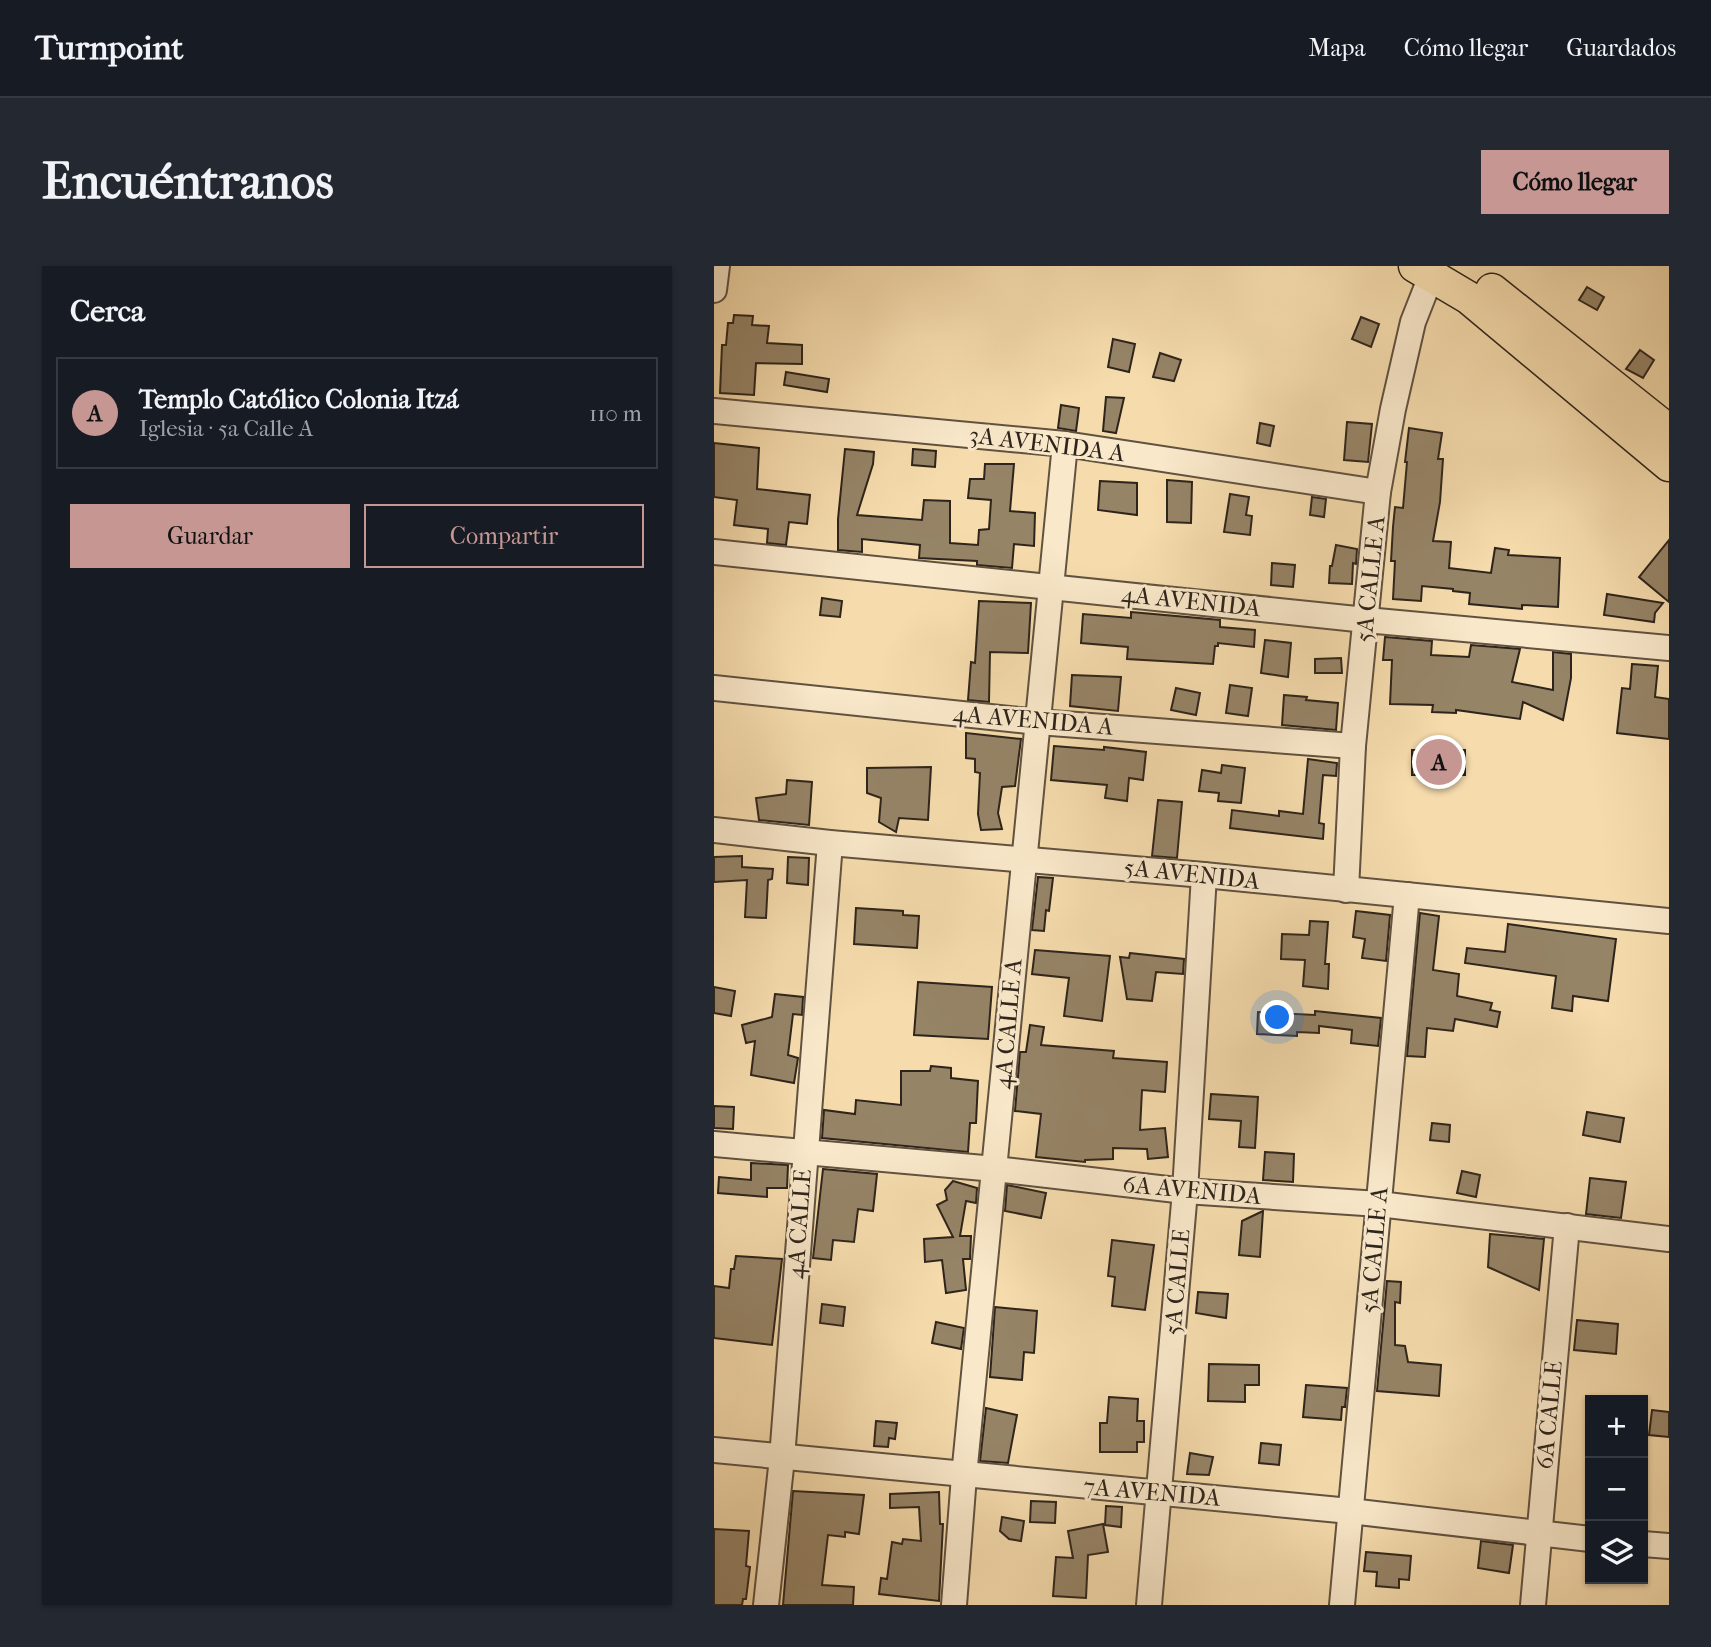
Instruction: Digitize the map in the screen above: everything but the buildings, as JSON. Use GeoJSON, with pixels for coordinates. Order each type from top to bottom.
{"type":"FeatureCollection","features":[{"type":"Feature","properties":{"kind":"main road"},"geometry":{"type":"LineString","coordinates":[[1435,268],[1477,278],[1669,431]]}},
{"type":"Feature","properties":{"kind":"main road"},"geometry":{"type":"LineString","coordinates":[[1435,268],[1669,465]]}},
{"type":"Feature","properties":{"kind":"street"},"geometry":{"type":"LineString","coordinates":[[714,290],[717,266]]}},
{"type":"Feature","properties":{"kind":"street","name":"5A CALLE A"},"geometry":{"type":"LineString","coordinates":[[1346,890],[1353,746],[1378,492],[1413,322],[1435,268]]}},
{"type":"Feature","properties":{"kind":"street","name":"3A AVENIDA A"},"geometry":{"type":"LineString","coordinates":[[714,411],[1065,444],[1378,492]]}},
{"type":"Feature","properties":{"kind":"street","name":"4A CALLE A"},"geometry":{"type":"LineString","coordinates":[[954,1605],[964,1476],[1065,444]]}},
{"type":"Feature","properties":{"kind":"street","name":"4A AVENIDA"},"geometry":{"type":"LineString","coordinates":[[714,552],[1366,620],[1669,648]]}},
{"type":"Feature","properties":{"kind":"street","name":"4A AVENIDA A"},"geometry":{"type":"LineString","coordinates":[[714,688],[1038,722],[1353,746]]}},
{"type":"Feature","properties":{"kind":"street","name":"5A AVENIDA"},"geometry":{"type":"LineString","coordinates":[[714,830],[1669,921]]}},
{"type":"Feature","properties":{"kind":"street","name":"4A CALLE"},"geometry":{"type":"LineString","coordinates":[[766,1605],[782,1458],[830,843]]}},
{"type":"Feature","properties":{"kind":"street","name":"5A CALLE"},"geometry":{"type":"LineString","coordinates":[[1149,1605],[1185,1191],[1204,875]]}},
{"type":"Feature","properties":{"kind":"street","name":"5A CALLE A"},"geometry":{"type":"LineString","coordinates":[[1342,1605],[1407,895]]}},
{"type":"Feature","properties":{"kind":"street","name":"6A AVENIDA"},"geometry":{"type":"LineString","coordinates":[[714,1144],[995,1169],[1185,1191],[1379,1204],[1669,1239]]}},
{"type":"Feature","properties":{"kind":"street","name":"6A CALLE"},"geometry":{"type":"LineString","coordinates":[[1533,1605],[1567,1226]]}},
{"type":"Feature","properties":{"kind":"street","name":"7A AVENIDA"},"geometry":{"type":"LineString","coordinates":[[714,1450],[1350,1511],[1585,1539]]}},
{"type":"Feature","properties":{"kind":"street"},"geometry":{"type":"LineString","coordinates":[[1648,1544],[1669,1546]]}},
{"type":"Feature","properties":{"kind":"place","name":"Templo Católico Colonia Itzá"},"geometry":{"type":"Point","coordinates":[1439,762]}}]}
